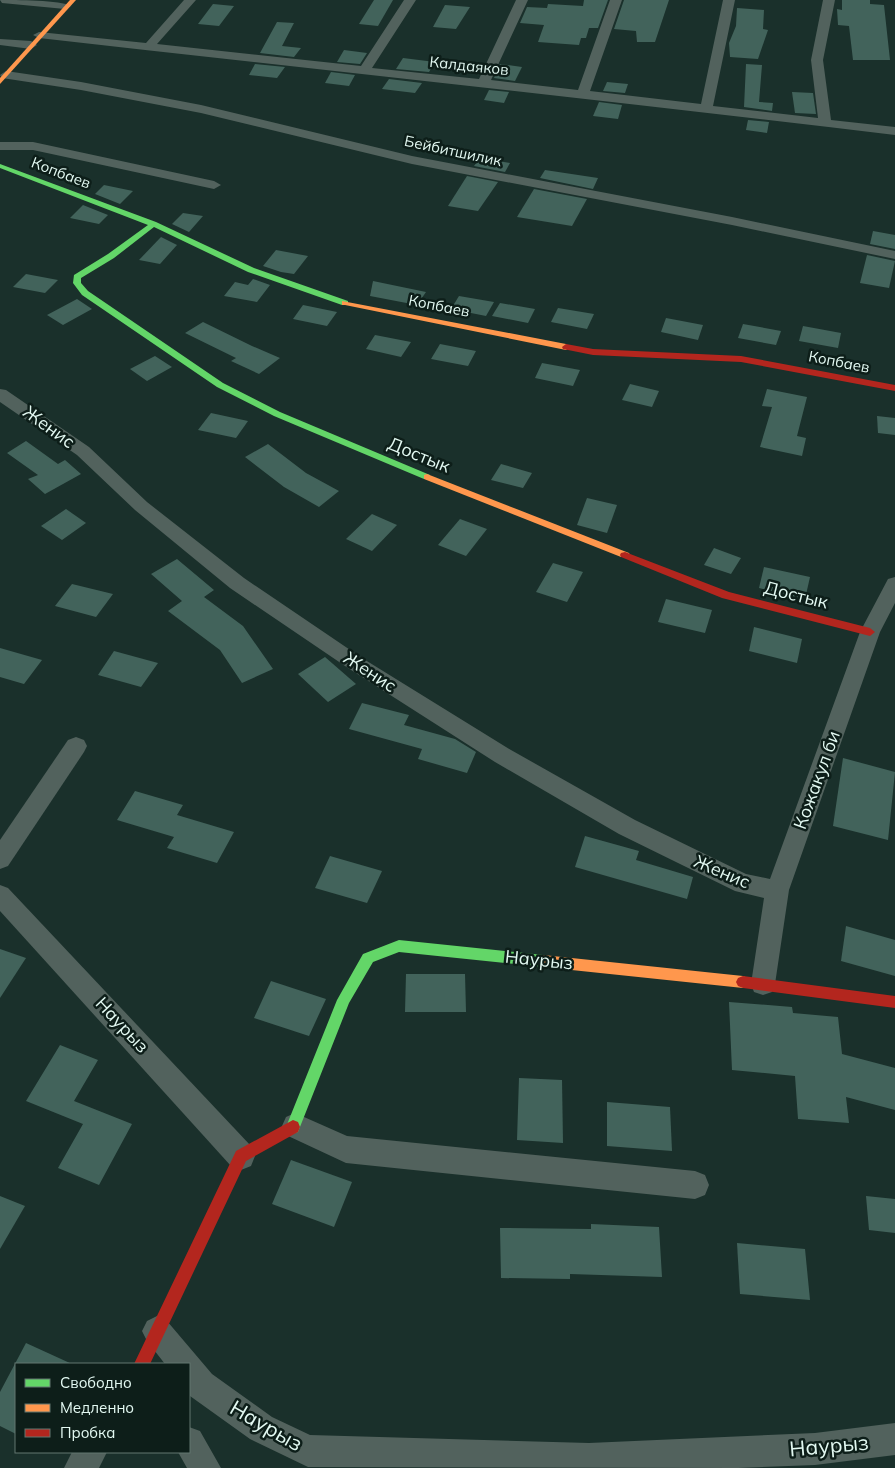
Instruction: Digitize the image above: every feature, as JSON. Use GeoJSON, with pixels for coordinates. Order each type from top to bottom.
{"type":"FeatureCollection","features":[{"type":"Feature","properties":{"kind":"street"},"geometry":{"type":"LineString","coordinates":[[2,0],[69,3]]}},
{"type":"Feature","properties":{"kind":"street"},"geometry":{"type":"LineString","coordinates":[[148,48],[190,0]]}},
{"type":"Feature","properties":{"kind":"street"},"geometry":{"type":"LineString","coordinates":[[364,71],[410,0]]}},
{"type":"Feature","properties":{"kind":"street"},"geometry":{"type":"LineString","coordinates":[[483,84],[522,0]]}},
{"type":"Feature","properties":{"kind":"street"},"geometry":{"type":"LineString","coordinates":[[583,94],[616,0]]}},
{"type":"Feature","properties":{"kind":"street"},"geometry":{"type":"LineString","coordinates":[[706,110],[729,0]]}},
{"type":"Feature","properties":{"kind":"street"},"geometry":{"type":"LineString","coordinates":[[825,123],[816,60],[829,0]]}},
{"type":"Feature","properties":{"kind":"street"},"geometry":{"type":"LineString","coordinates":[[3,78],[69,3]]}},
{"type":"Feature","properties":{"kind":"street","name":"Калдаяков"},"geometry":{"type":"LineString","coordinates":[[0,42],[35,40],[148,48],[583,94],[895,131]]}},
{"type":"Feature","properties":{"kind":"street","name":"Бейбитшилик"},"geometry":{"type":"LineString","coordinates":[[3,78],[81,86],[201,109],[412,160],[732,221],[895,255]]}},
{"type":"Feature","properties":{"kind":"street"},"geometry":{"type":"LineString","coordinates":[[0,146],[33,146],[214,185]]}},
{"type":"Feature","properties":{"kind":"street","name":"Копбаев"},"geometry":{"type":"LineString","coordinates":[[0,166],[153,224],[251,270],[344,303],[593,352],[741,359],[895,388]]}},
{"type":"Feature","properties":{"kind":"street","name":"Достык"},"geometry":{"type":"LineString","coordinates":[[153,224],[111,256],[78,277],[77,283],[85,293],[220,385],[277,414],[345,444],[726,595],[870,632]]}},
{"type":"Feature","properties":{"kind":"street","name":"Женис"},"geometry":{"type":"LineString","coordinates":[[0,394],[83,451],[141,506],[237,583],[355,663],[503,756],[627,828],[743,884],[777,890]]}},
{"type":"Feature","properties":{"kind":"street","name":"Кожакул би"},"geometry":{"type":"LineString","coordinates":[[763,984],[777,890],[870,632],[895,584]]}},
{"type":"Feature","properties":{"kind":"street"},"geometry":{"type":"LineString","coordinates":[[0,859],[76,746]]}},
{"type":"Feature","properties":{"kind":"street","name":"Наурыз"},"geometry":{"type":"LineString","coordinates":[[0,895],[242,1156]]}},
{"type":"Feature","properties":{"kind":"street","name":"Наурыз"},"geometry":{"type":"LineString","coordinates":[[295,1126],[344,1000],[368,958],[400,946],[763,984],[895,1002]]}},
{"type":"Feature","properties":{"kind":"street"},"geometry":{"type":"LineString","coordinates":[[142,1363],[242,1156],[295,1126],[346,1149],[695,1185]]}},
{"type":"Feature","properties":{"kind":"street"},"geometry":{"type":"LineString","coordinates":[[157,1331],[183,1363]]}},
{"type":"Feature","properties":{"kind":"street","name":"Наурыз"},"geometry":{"type":"LineString","coordinates":[[190,1371],[201,1385],[261,1428],[308,1451],[589,1459],[815,1449],[895,1440]]}},
{"type":"Feature","properties":{"kind":"street"},"geometry":{"type":"LineString","coordinates":[[190,1444],[205,1468]]}},
{"type":"Feature","properties":{"kind":"street"},"geometry":{"type":"LineString","coordinates":[[80,1468],[89,1453]]}},
{"type":"Feature","properties":{"kind":"building"},"geometry":{"type":"Polygon","coordinates":[[[374,0],[393,0],[378,26],[359,24],[374,0]]]}},
{"type":"Feature","properties":{"kind":"building"},"geometry":{"type":"Polygon","coordinates":[[[584,0],[608,0],[598,28],[589,28],[586,38],[581,38],[579,45],[538,42],[544,25],[520,23],[527,7],[547,8],[548,4],[583,6],[584,0]]]}},
{"type":"Feature","properties":{"kind":"building"},"geometry":{"type":"Polygon","coordinates":[[[624,0],[669,0],[655,42],[637,42],[636,31],[614,29],[624,0]]]}},
{"type":"Feature","properties":{"kind":"building"},"geometry":{"type":"Polygon","coordinates":[[[842,0],[870,0],[870,4],[884,5],[890,60],[853,60],[849,26],[838,25],[837,9],[842,10],[842,0]]]}},
{"type":"Feature","properties":{"kind":"building"},"geometry":{"type":"Polygon","coordinates":[[[213,4],[234,6],[219,26],[198,24],[213,4]]]}},
{"type":"Feature","properties":{"kind":"building"},"geometry":{"type":"Polygon","coordinates":[[[445,5],[470,7],[456,29],[433,27],[445,5]]]}},
{"type":"Feature","properties":{"kind":"building"},"geometry":{"type":"Polygon","coordinates":[[[737,8],[764,10],[763,29],[768,30],[758,59],[730,57],[729,43],[736,26],[737,8]]]}},
{"type":"Feature","properties":{"kind":"building"},"geometry":{"type":"Polygon","coordinates":[[[277,22],[294,23],[282,46],[301,48],[294,57],[260,53],[277,22]]]}},
{"type":"Feature","properties":{"kind":"building"},"geometry":{"type":"Polygon","coordinates":[[[344,50],[367,53],[360,64],[337,62],[344,50]]]}},
{"type":"Feature","properties":{"kind":"building"},"geometry":{"type":"Polygon","coordinates":[[[403,58],[435,62],[429,72],[396,69],[403,58]]]}},
{"type":"Feature","properties":{"kind":"building"},"geometry":{"type":"Polygon","coordinates":[[[255,64],[285,67],[277,78],[249,75],[255,64]]]}},
{"type":"Feature","properties":{"kind":"building"},"geometry":{"type":"Polygon","coordinates":[[[500,64],[522,67],[515,81],[494,78],[500,64]]]}},
{"type":"Feature","properties":{"kind":"building"},"geometry":{"type":"Polygon","coordinates":[[[746,64],[762,65],[759,102],[773,103],[772,111],[744,107],[746,64]]]}},
{"type":"Feature","properties":{"kind":"building"},"geometry":{"type":"Polygon","coordinates":[[[331,72],[355,75],[349,86],[325,83],[331,72]]]}},
{"type":"Feature","properties":{"kind":"building"},"geometry":{"type":"Polygon","coordinates":[[[389,79],[422,83],[415,93],[382,89],[389,79]]]}},
{"type":"Feature","properties":{"kind":"building"},"geometry":{"type":"Polygon","coordinates":[[[607,82],[628,84],[625,93],[603,91],[607,82]]]}},
{"type":"Feature","properties":{"kind":"building"},"geometry":{"type":"Polygon","coordinates":[[[489,90],[509,92],[504,103],[484,100],[489,90]]]}},
{"type":"Feature","properties":{"kind":"building"},"geometry":{"type":"Polygon","coordinates":[[[792,92],[813,93],[816,114],[795,113],[792,92]]]}},
{"type":"Feature","properties":{"kind":"building"},"geometry":{"type":"Polygon","coordinates":[[[599,102],[622,105],[618,119],[593,116],[599,102]]]}},
{"type":"Feature","properties":{"kind":"building"},"geometry":{"type":"Polygon","coordinates":[[[748,120],[769,122],[767,133],[746,130],[748,120]]]}},
{"type":"Feature","properties":{"kind":"building"},"geometry":{"type":"Polygon","coordinates":[[[480,158],[510,163],[505,172],[474,166],[480,158]]]}},
{"type":"Feature","properties":{"kind":"building"},"geometry":{"type":"Polygon","coordinates":[[[545,170],[598,178],[593,189],[540,178],[545,170]]]}},
{"type":"Feature","properties":{"kind":"building"},"geometry":{"type":"Polygon","coordinates":[[[467,176],[498,182],[478,211],[448,206],[467,176]]]}},
{"type":"Feature","properties":{"kind":"building"},"geometry":{"type":"Polygon","coordinates":[[[104,185],[133,191],[120,204],[95,194],[104,185]]]}},
{"type":"Feature","properties":{"kind":"building"},"geometry":{"type":"Polygon","coordinates":[[[534,189],[587,199],[572,226],[517,217],[534,189]]]}},
{"type":"Feature","properties":{"kind":"building"},"geometry":{"type":"Polygon","coordinates":[[[83,205],[108,215],[99,224],[70,218],[83,205]]]}},
{"type":"Feature","properties":{"kind":"building"},"geometry":{"type":"Polygon","coordinates":[[[183,213],[203,216],[189,232],[172,224],[183,213]]]}},
{"type":"Feature","properties":{"kind":"building"},"geometry":{"type":"Polygon","coordinates":[[[873,231],[895,235],[895,249],[870,244],[873,231]]]}},
{"type":"Feature","properties":{"kind":"building"},"geometry":{"type":"Polygon","coordinates":[[[161,237],[177,245],[160,264],[139,260],[161,237]]]}},
{"type":"Feature","properties":{"kind":"building"},"geometry":{"type":"Polygon","coordinates":[[[276,250],[308,256],[294,274],[281,272],[263,266],[276,250]]]}},
{"type":"Feature","properties":{"kind":"building"},"geometry":{"type":"Polygon","coordinates":[[[867,255],[895,261],[889,288],[860,283],[867,255]]]}},
{"type":"Feature","properties":{"kind":"building"},"geometry":{"type":"Polygon","coordinates":[[[26,274],[58,280],[45,293],[13,287],[26,274]]]}},
{"type":"Feature","properties":{"kind":"building"},"geometry":{"type":"Polygon","coordinates":[[[253,279],[270,285],[257,302],[224,296],[235,282],[248,285],[253,279]]]}},
{"type":"Feature","properties":{"kind":"building"},"geometry":{"type":"Polygon","coordinates":[[[373,281],[426,292],[417,305],[370,296],[373,281]]]}},
{"type":"Feature","properties":{"kind":"building"},"geometry":{"type":"Polygon","coordinates":[[[459,296],[494,302],[486,316],[451,309],[459,296]]]}},
{"type":"Feature","properties":{"kind":"building"},"geometry":{"type":"Polygon","coordinates":[[[77,299],[92,309],[63,325],[47,315],[77,299]]]}},
{"type":"Feature","properties":{"kind":"building"},"geometry":{"type":"Polygon","coordinates":[[[500,303],[535,309],[528,323],[492,316],[500,303]]]}},
{"type":"Feature","properties":{"kind":"building"},"geometry":{"type":"Polygon","coordinates":[[[303,305],[337,312],[327,326],[293,319],[303,305]]]}},
{"type":"Feature","properties":{"kind":"building"},"geometry":{"type":"Polygon","coordinates":[[[558,308],[594,314],[587,329],[551,322],[558,308]]]}},
{"type":"Feature","properties":{"kind":"building"},"geometry":{"type":"Polygon","coordinates":[[[666,318],[703,325],[698,340],[661,332],[666,318]]]}},
{"type":"Feature","properties":{"kind":"building"},"geometry":{"type":"Polygon","coordinates":[[[203,322],[280,358],[259,374],[231,361],[236,358],[185,333],[203,322]]]}},
{"type":"Feature","properties":{"kind":"building"},"geometry":{"type":"Polygon","coordinates":[[[743,324],[781,331],[776,345],[738,338],[743,324]]]}},
{"type":"Feature","properties":{"kind":"building"},"geometry":{"type":"Polygon","coordinates":[[[803,326],[841,333],[838,348],[799,341],[803,326]]]}},
{"type":"Feature","properties":{"kind":"building"},"geometry":{"type":"Polygon","coordinates":[[[375,335],[411,342],[401,357],[366,349],[375,335]]]}},
{"type":"Feature","properties":{"kind":"building"},"geometry":{"type":"Polygon","coordinates":[[[440,344],[476,351],[468,366],[431,359],[440,344]]]}},
{"type":"Feature","properties":{"kind":"building"},"geometry":{"type":"Polygon","coordinates":[[[155,356],[172,367],[147,381],[130,369],[155,356]]]}},
{"type":"Feature","properties":{"kind":"building"},"geometry":{"type":"Polygon","coordinates":[[[542,363],[580,370],[573,386],[535,378],[542,363]]]}},
{"type":"Feature","properties":{"kind":"building"},"geometry":{"type":"Polygon","coordinates":[[[630,384],[659,391],[652,407],[622,400],[630,384]]]}},
{"type":"Feature","properties":{"kind":"building"},"geometry":{"type":"Polygon","coordinates":[[[767,389],[807,397],[797,436],[806,438],[802,456],[760,447],[772,407],[762,406],[767,389]]]}},
{"type":"Feature","properties":{"kind":"building"},"geometry":{"type":"Polygon","coordinates":[[[211,413],[248,421],[236,438],[198,430],[211,413]]]}},
{"type":"Feature","properties":{"kind":"building"},"geometry":{"type":"Polygon","coordinates":[[[877,416],[895,418],[895,435],[878,433],[877,416]]]}},
{"type":"Feature","properties":{"kind":"building"},"geometry":{"type":"Polygon","coordinates":[[[26,441],[58,464],[65,460],[81,474],[45,494],[28,479],[38,475],[7,453],[26,441]]]}},
{"type":"Feature","properties":{"kind":"building"},"geometry":{"type":"Polygon","coordinates":[[[268,444],[306,473],[339,491],[319,507],[284,487],[245,457],[268,444]]]}},
{"type":"Feature","properties":{"kind":"building"},"geometry":{"type":"Polygon","coordinates":[[[501,464],[532,473],[523,488],[491,480],[501,464]]]}},
{"type":"Feature","properties":{"kind":"building"},"geometry":{"type":"Polygon","coordinates":[[[587,498],[617,505],[607,533],[577,525],[587,498]]]}},
{"type":"Feature","properties":{"kind":"building"},"geometry":{"type":"Polygon","coordinates":[[[66,509],[86,523],[62,540],[41,526],[66,509]]]}},
{"type":"Feature","properties":{"kind":"building"},"geometry":{"type":"Polygon","coordinates":[[[372,514],[397,525],[372,551],[346,539],[372,514]]]}},
{"type":"Feature","properties":{"kind":"building"},"geometry":{"type":"Polygon","coordinates":[[[460,519],[487,529],[466,556],[438,545],[460,519]]]}},
{"type":"Feature","properties":{"kind":"building"},"geometry":{"type":"Polygon","coordinates":[[[714,548],[741,558],[731,574],[704,565],[714,548]]]}},
{"type":"Feature","properties":{"kind":"building"},"geometry":{"type":"Polygon","coordinates":[[[177,559],[214,590],[204,597],[243,626],[273,669],[242,683],[220,650],[168,611],[182,601],[151,574],[177,559]]]}},
{"type":"Feature","properties":{"kind":"building"},"geometry":{"type":"Polygon","coordinates":[[[553,563],[583,572],[567,602],[536,592],[553,563]]]}},
{"type":"Feature","properties":{"kind":"building"},"geometry":{"type":"Polygon","coordinates":[[[764,567],[810,577],[805,599],[759,588],[764,567]]]}},
{"type":"Feature","properties":{"kind":"building"},"geometry":{"type":"Polygon","coordinates":[[[72,584],[113,594],[96,617],[55,606],[72,584]]]}},
{"type":"Feature","properties":{"kind":"building"},"geometry":{"type":"Polygon","coordinates":[[[666,599],[712,610],[705,633],[658,622],[666,599]]]}},
{"type":"Feature","properties":{"kind":"building"},"geometry":{"type":"Polygon","coordinates":[[[754,627],[802,639],[797,663],[749,651],[754,627]]]}},
{"type":"Feature","properties":{"kind":"building"},"geometry":{"type":"Polygon","coordinates":[[[0,648],[42,660],[24,684],[0,677],[0,648]]]}},
{"type":"Feature","properties":{"kind":"building"},"geometry":{"type":"Polygon","coordinates":[[[114,651],[158,663],[141,687],[98,675],[114,651]]]}},
{"type":"Feature","properties":{"kind":"building"},"geometry":{"type":"Polygon","coordinates":[[[325,657],[356,684],[328,702],[298,674],[325,657]]]}},
{"type":"Feature","properties":{"kind":"building"},"geometry":{"type":"Polygon","coordinates":[[[362,703],[409,715],[404,725],[455,739],[476,752],[467,773],[418,759],[422,749],[349,729],[362,703]]]}},
{"type":"Feature","properties":{"kind":"building"},"geometry":{"type":"Polygon","coordinates":[[[843,758],[895,772],[888,840],[833,826],[843,758]]]}},
{"type":"Feature","properties":{"kind":"building"},"geometry":{"type":"Polygon","coordinates":[[[135,791],[183,805],[177,815],[234,832],[217,863],[167,848],[174,837],[117,820],[135,791]]]}},
{"type":"Feature","properties":{"kind":"building"},"geometry":{"type":"Polygon","coordinates":[[[585,836],[639,851],[636,860],[693,877],[687,899],[575,867],[585,836]]]}},
{"type":"Feature","properties":{"kind":"building"},"geometry":{"type":"Polygon","coordinates":[[[330,856],[382,871],[367,903],[315,888],[330,856]]]}},
{"type":"Feature","properties":{"kind":"building"},"geometry":{"type":"Polygon","coordinates":[[[846,926],[895,940],[895,976],[841,961],[846,926]]]}},
{"type":"Feature","properties":{"kind":"building"},"geometry":{"type":"Polygon","coordinates":[[[0,949],[26,958],[0,998],[0,949]]]}},
{"type":"Feature","properties":{"kind":"building"},"geometry":{"type":"Polygon","coordinates":[[[406,974],[465,974],[466,1012],[405,1012],[406,974]]]}},
{"type":"Feature","properties":{"kind":"building"},"geometry":{"type":"Polygon","coordinates":[[[271,981],[326,999],[309,1036],[254,1018],[271,981]]]}},
{"type":"Feature","properties":{"kind":"building"},"geometry":{"type":"Polygon","coordinates":[[[729,1002],[792,1007],[793,1013],[838,1017],[842,1054],[895,1068],[895,1110],[846,1097],[849,1123],[798,1119],[795,1076],[732,1070],[729,1002]]]}},
{"type":"Feature","properties":{"kind":"building"},"geometry":{"type":"Polygon","coordinates":[[[60,1045],[98,1060],[74,1101],[132,1124],[99,1185],[58,1168],[83,1124],[26,1101],[60,1045]]]}},
{"type":"Feature","properties":{"kind":"building"},"geometry":{"type":"Polygon","coordinates":[[[519,1078],[562,1080],[563,1143],[517,1140],[519,1078]]]}},
{"type":"Feature","properties":{"kind":"building"},"geometry":{"type":"Polygon","coordinates":[[[607,1102],[670,1107],[672,1151],[607,1146],[607,1102]]]}},
{"type":"Feature","properties":{"kind":"building"},"geometry":{"type":"Polygon","coordinates":[[[291,1160],[352,1182],[334,1227],[272,1204],[291,1160]]]}},
{"type":"Feature","properties":{"kind":"building"},"geometry":{"type":"Polygon","coordinates":[[[0,1196],[25,1206],[0,1249],[0,1196]]]}},
{"type":"Feature","properties":{"kind":"building"},"geometry":{"type":"Polygon","coordinates":[[[866,1196],[895,1199],[895,1233],[869,1230],[866,1196]]]}},
{"type":"Feature","properties":{"kind":"building"},"geometry":{"type":"Polygon","coordinates":[[[591,1224],[659,1227],[662,1277],[570,1274],[570,1279],[501,1278],[500,1228],[591,1229],[591,1224]]]}},
{"type":"Feature","properties":{"kind":"building"},"geometry":{"type":"Polygon","coordinates":[[[737,1243],[805,1249],[810,1300],[740,1294],[737,1243]]]}},
{"type":"Feature","properties":{"kind":"building"},"geometry":{"type":"Polygon","coordinates":[[[26,1343],[70,1363],[15,1363],[26,1343]]]}},
{"type":"Feature","properties":{"kind":"building"},"geometry":{"type":"Polygon","coordinates":[[[15,1364],[15,1434],[0,1426],[0,1392],[15,1364]]]}},
{"type":"Feature","properties":{"kind":"traffic: fast"},"geometry":{"type":"LineString","coordinates":[[0,166],[153,224],[251,270],[345,303]]}},
{"type":"Feature","properties":{"kind":"traffic: fast"},"geometry":{"type":"LineString","coordinates":[[153,224],[111,256],[77,277],[77,283],[85,293],[220,385],[277,414],[427,477]]}},
{"type":"Feature","properties":{"kind":"traffic: fast"},"geometry":{"type":"LineString","coordinates":[[293,1127],[344,1000],[368,958],[399,946],[543,961]]}},
{"type":"Feature","properties":{"kind":"traffic: slow"},"geometry":{"type":"LineString","coordinates":[[0,82],[73,0]]}},
{"type":"Feature","properties":{"kind":"traffic: slow"},"geometry":{"type":"LineString","coordinates":[[345,303],[566,347]]}},
{"type":"Feature","properties":{"kind":"traffic: slow"},"geometry":{"type":"LineString","coordinates":[[427,477],[625,555]]}},
{"type":"Feature","properties":{"kind":"traffic: slow"},"geometry":{"type":"LineString","coordinates":[[543,961],[743,982]]}},
{"type":"Feature","properties":{"kind":"traffic: jam"},"geometry":{"type":"LineString","coordinates":[[566,347],[593,352],[741,359],[895,388]]}},
{"type":"Feature","properties":{"kind":"traffic: jam"},"geometry":{"type":"LineString","coordinates":[[625,555],[726,595],[870,632]]}},
{"type":"Feature","properties":{"kind":"traffic: jam"},"geometry":{"type":"LineString","coordinates":[[743,982],[895,1002]]}},
{"type":"Feature","properties":{"kind":"traffic: jam"},"geometry":{"type":"LineString","coordinates":[[142,1363],[241,1156],[293,1127]]}}]}
